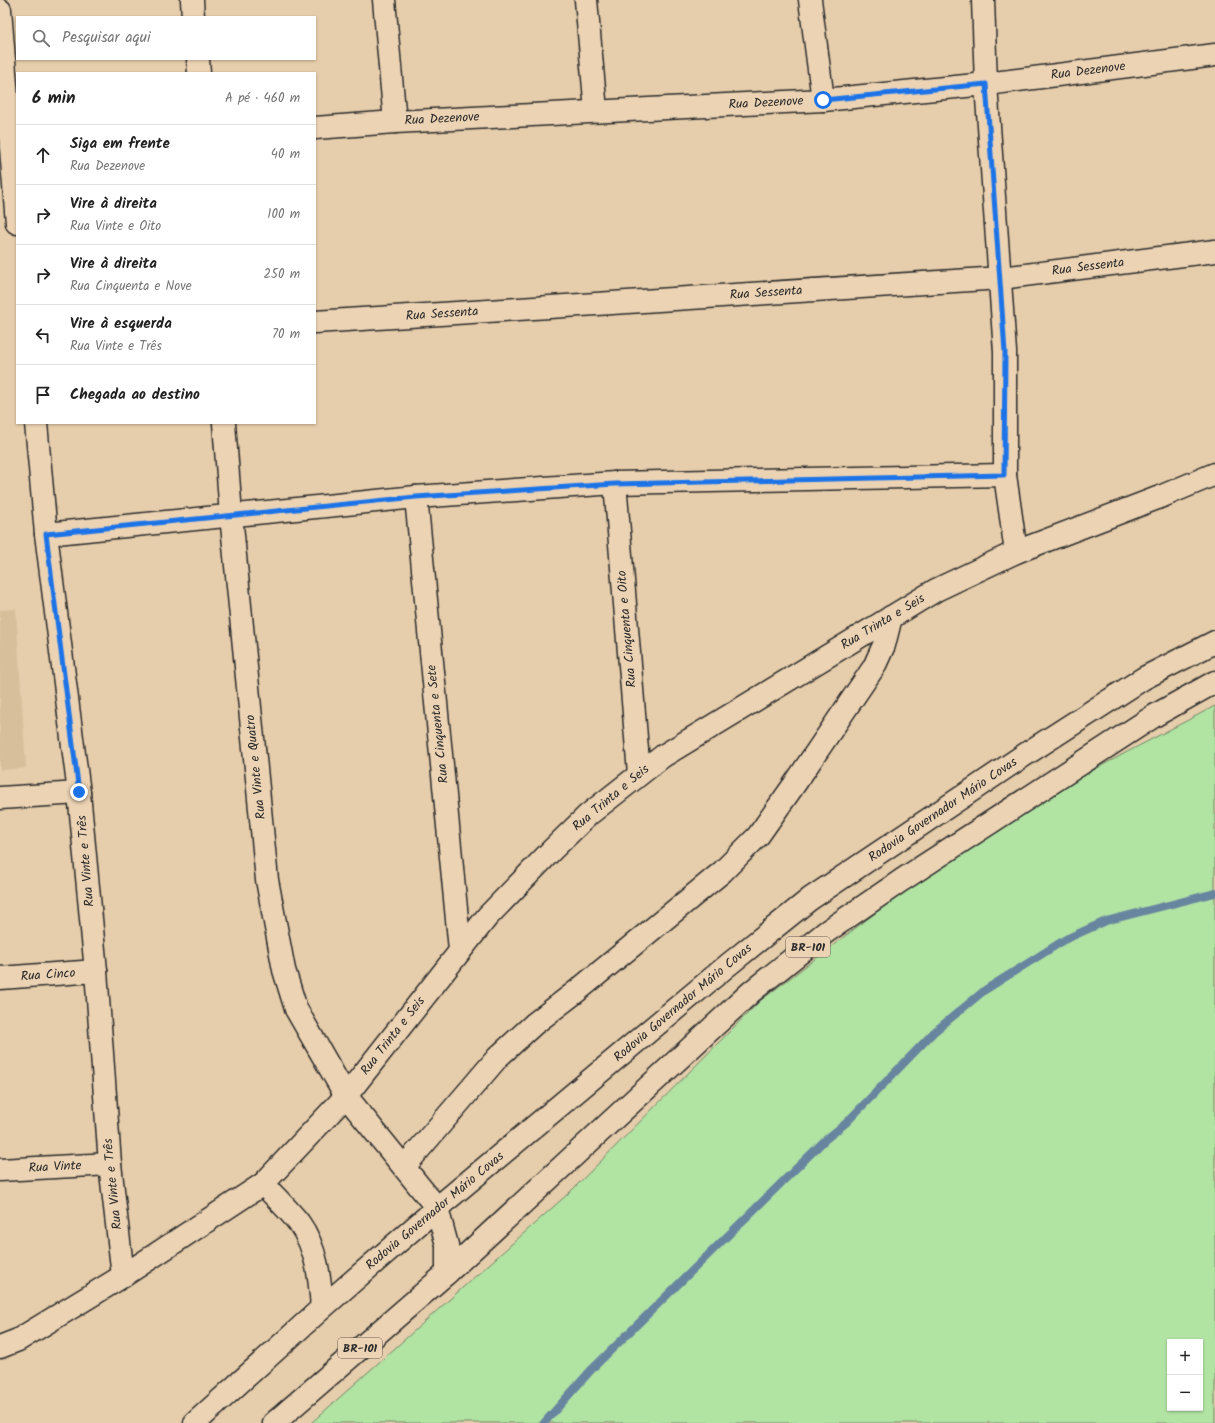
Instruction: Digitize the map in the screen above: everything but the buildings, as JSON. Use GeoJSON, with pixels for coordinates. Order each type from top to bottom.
{"type":"FeatureCollection","features":[{"type":"Feature","properties":{"kind":"main road"},"geometry":{"type":"LineString","coordinates":[[192,0],[194,16]]}},
{"type":"Feature","properties":{"kind":"main road"},"geometry":{"type":"LineString","coordinates":[[384,0],[394,122]]}},
{"type":"Feature","properties":{"kind":"main road"},"geometry":{"type":"LineString","coordinates":[[586,0],[596,111]]}},
{"type":"Feature","properties":{"kind":"main road"},"geometry":{"type":"LineString","coordinates":[[810,0],[823,100]]}},
{"type":"Feature","properties":{"kind":"main road"},"geometry":{"type":"LineString","coordinates":[[983,0],[986,84],[1005,352],[1004,475],[1016,552]]}},
{"type":"Feature","properties":{"kind":"main road"},"geometry":{"type":"LineString","coordinates":[[0,10],[9,152],[16,214]]}},
{"type":"Feature","properties":{"kind":"main road","name":"Rua Dezenove"},"geometry":{"type":"LineString","coordinates":[[316,128],[394,122],[823,100],[986,84],[1215,55]]}},
{"type":"Feature","properties":{"kind":"main road"},"geometry":{"type":"LineString","coordinates":[[198,60],[199,72]]}},
{"type":"Feature","properties":{"kind":"main road","name":"Rua Sessenta"},"geometry":{"type":"LineString","coordinates":[[316,322],[1000,278],[1215,251]]}},
{"type":"Feature","properties":{"kind":"main road","name":"Rua Vinte e Três"},"geometry":{"type":"LineString","coordinates":[[36,424],[46,534],[79,792],[96,971],[110,1164],[123,1276]]}},
{"type":"Feature","properties":{"kind":"main road","name":"Rua Vinte e Quatro"},"geometry":{"type":"LineString","coordinates":[[224,424],[231,515],[267,880],[284,970],[296,1009],[346,1096],[437,1208]]}},
{"type":"Feature","properties":{"kind":"main road","name":"Rua Trinta e Seis"},"geometry":{"type":"LineString","coordinates":[[0,1347],[18,1340],[123,1276],[263,1184],[346,1096],[460,950],[488,917],[552,849],[588,815],[663,756],[936,590],[1016,552],[1160,497],[1215,474]]}},
{"type":"Feature","properties":{"kind":"main road"},"geometry":{"type":"LineString","coordinates":[[46,534],[416,497],[615,484],[1004,475]]}},
{"type":"Feature","properties":{"kind":"main road","name":"Rua Cinquenta e Oito"},"geometry":{"type":"LineString","coordinates":[[615,484],[639,774]]}},
{"type":"Feature","properties":{"kind":"main road","name":"Rua Cinquenta e Sete"},"geometry":{"type":"LineString","coordinates":[[416,497],[460,950]]}},
{"type":"Feature","properties":{"kind":"main road"},"geometry":{"type":"LineString","coordinates":[[404,1167],[498,1057],[534,1024],[577,991],[722,872],[758,836],[874,667],[884,645],[891,617]]}},
{"type":"Feature","properties":{"kind":"main road","name":"Rodovia Governador Mário Covas"},"geometry":{"type":"LineString","coordinates":[[195,1423],[322,1308],[437,1208],[716,975],[810,900],[1019,759],[1144,678],[1215,642]]}},
{"type":"Feature","properties":{"kind":"main road","name":"BR-101"},"geometry":{"type":"LineString","coordinates":[[274,1423],[447,1273],[751,992],[826,932],[1154,716],[1215,682]]}},
{"type":"Feature","properties":{"kind":"main road"},"geometry":{"type":"LineString","coordinates":[[0,798],[79,792]]}},
{"type":"Feature","properties":{"kind":"main road","name":"Rua Cinco"},"geometry":{"type":"LineString","coordinates":[[0,978],[96,971]]}},
{"type":"Feature","properties":{"kind":"main road","name":"Rua Vinte"},"geometry":{"type":"LineString","coordinates":[[0,1170],[110,1164]]}},
{"type":"Feature","properties":{"kind":"main road"},"geometry":{"type":"LineString","coordinates":[[263,1184],[299,1224],[313,1249],[320,1277],[322,1308]]}},
{"type":"Feature","properties":{"kind":"main road"},"geometry":{"type":"LineString","coordinates":[[437,1208],[447,1245],[447,1273]]}},
{"type":"Feature","properties":{"kind":"shaded area"},"geometry":{"type":"Polygon","coordinates":[[[16,609],[26,768],[0,770],[0,610],[16,609]]]}},
{"type":"Feature","properties":{"kind":"green space"},"geometry":{"type":"Polygon","coordinates":[[[1215,706],[1215,1423],[311,1423],[570,1192],[760,1001],[967,843],[1047,795],[1215,706]]]}},
{"type":"Feature","properties":{"kind":"waterway"},"geometry":{"type":"LineString","coordinates":[[544,1423],[592,1369],[825,1140],[846,1123],[934,1032],[985,990],[1066,939],[1106,921],[1215,893]]}},
{"type":"Feature","properties":{"kind":"route"},"geometry":{"type":"LineString","coordinates":[[79,792],[46,534],[416,497],[615,484],[1004,475],[1005,352],[986,84],[823,100]]}}]}
